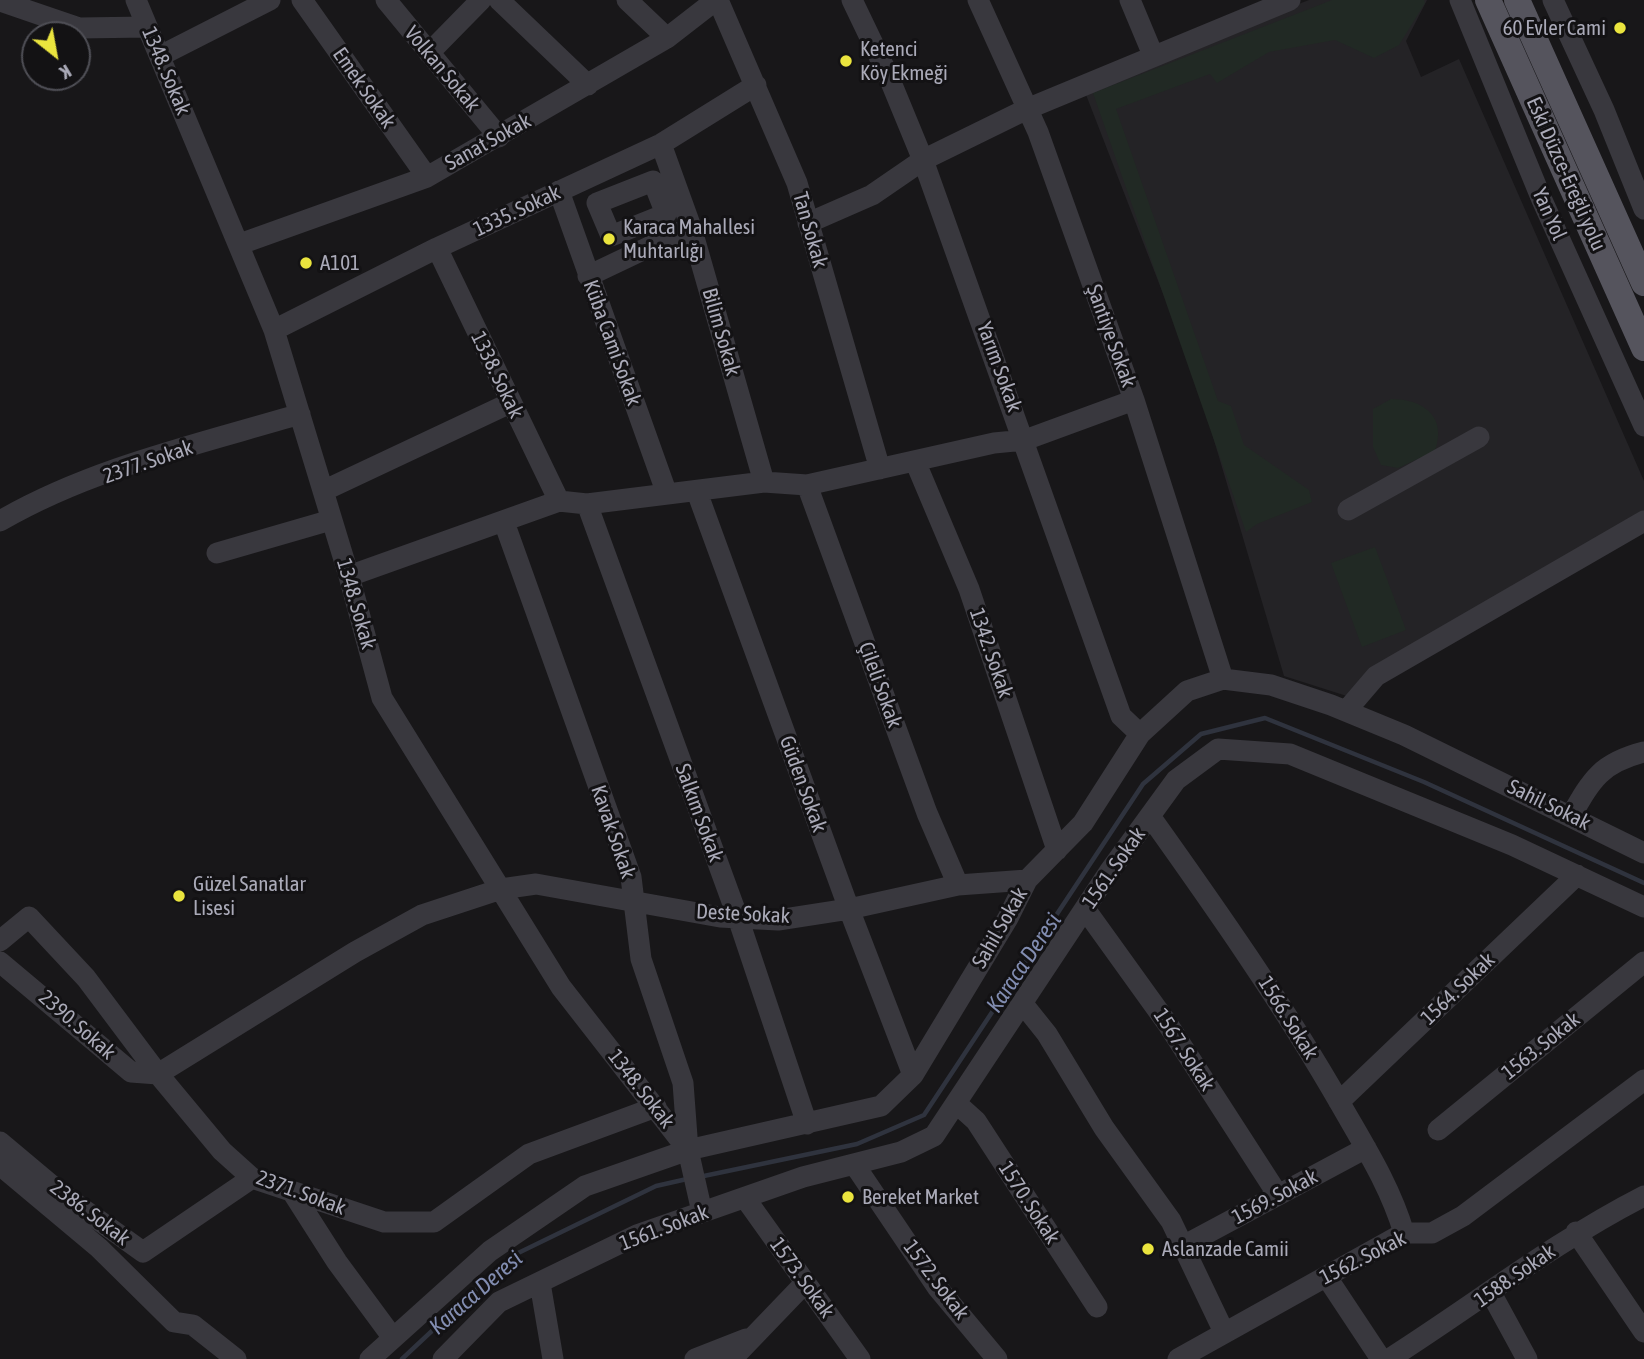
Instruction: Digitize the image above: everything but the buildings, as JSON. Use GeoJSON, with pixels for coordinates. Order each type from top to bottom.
{"type":"FeatureCollection","features":[{"type":"Feature","properties":{"kind":"main road","name":"Eski Düzce-Ereğli yolu"},"geometry":{"type":"LineString","coordinates":[[1519,5],[1636,244],[1644,283]]}},
{"type":"Feature","properties":{"kind":"main road","name":"Eski Düzce-Ereğli yolu"},"geometry":{"type":"LineString","coordinates":[[1492,10],[1644,348]]}},
{"type":"Feature","properties":{"kind":"street","name":"1348. Sokak"},"geometry":{"type":"LineString","coordinates":[[136,0],[274,330],[349,576],[382,698],[561,987],[688,1150]]}},
{"type":"Feature","properties":{"kind":"street"},"geometry":{"type":"LineString","coordinates":[[160,56],[270,0]]}},
{"type":"Feature","properties":{"kind":"street","name":"Emek Sokak"},"geometry":{"type":"LineString","coordinates":[[302,0],[426,177]]}},
{"type":"Feature","properties":{"kind":"street","name":"Volkan Sokak"},"geometry":{"type":"LineString","coordinates":[[386,0],[499,137]]}},
{"type":"Feature","properties":{"kind":"street"},"geometry":{"type":"LineString","coordinates":[[429,53],[481,0]]}},
{"type":"Feature","properties":{"kind":"street"},"geometry":{"type":"LineString","coordinates":[[499,0],[588,85]]}},
{"type":"Feature","properties":{"kind":"street"},"geometry":{"type":"LineString","coordinates":[[627,0],[667,38]]}},
{"type":"Feature","properties":{"kind":"street","name":"Sanat Sokak"},"geometry":{"type":"LineString","coordinates":[[240,244],[426,177],[667,38],[717,0]]}},
{"type":"Feature","properties":{"kind":"street","name":"Tan Sokak"},"geometry":{"type":"LineString","coordinates":[[717,0],[797,183],[880,469]]}},
{"type":"Feature","properties":{"kind":"street","name":"Yarım Sokak"},"geometry":{"type":"LineString","coordinates":[[852,0],[888,75],[923,160],[1025,440],[1121,716],[1140,734]]}},
{"type":"Feature","properties":{"kind":"street","name":"Şantiye Sokak"},"geometry":{"type":"LineString","coordinates":[[978,0],[1027,109],[1134,400],[1223,679]]}},
{"type":"Feature","properties":{"kind":"street"},"geometry":{"type":"LineString","coordinates":[[1130,0],[1153,55]]}},
{"type":"Feature","properties":{"kind":"street","name":"Yan Yol"},"geometry":{"type":"LineString","coordinates":[[1460,0],[1542,200],[1644,426]]}},
{"type":"Feature","properties":{"kind":"street"},"geometry":{"type":"LineString","coordinates":[[1519,5],[1546,0]]}},
{"type":"Feature","properties":{"kind":"street"},"geometry":{"type":"LineString","coordinates":[[1553,0],[1604,110],[1644,209]]}},
{"type":"Feature","properties":{"kind":"street"},"geometry":{"type":"LineString","coordinates":[[0,1],[79,28],[147,27]]}},
{"type":"Feature","properties":{"kind":"street"},"geometry":{"type":"LineString","coordinates":[[808,223],[872,195],[923,160],[1027,109],[1280,2]]}},
{"type":"Feature","properties":{"kind":"street"},"geometry":{"type":"LineString","coordinates":[[1474,33],[1492,10]]}},
{"type":"Feature","properties":{"kind":"street","name":"1335. Sokak"},"geometry":{"type":"LineString","coordinates":[[274,330],[437,248],[661,144],[756,85]]}},
{"type":"Feature","properties":{"kind":"street","name":"Bilim Sokak"},"geometry":{"type":"LineString","coordinates":[[661,144],[669,196],[691,227],[764,482]]}},
{"type":"Feature","properties":{"kind":"street"},"geometry":{"type":"LineString","coordinates":[[614,166],[623,193]]}},
{"type":"Feature","properties":{"kind":"street"},"geometry":{"type":"LineString","coordinates":[[653,181],[669,196],[666,214],[611,236],[597,203],[653,181]]}},
{"type":"Feature","properties":{"kind":"street","name":"Küba Cami Sokak"},"geometry":{"type":"LineString","coordinates":[[559,191],[667,494]]}},
{"type":"Feature","properties":{"kind":"street"},"geometry":{"type":"LineString","coordinates":[[573,234],[604,219]]}},
{"type":"Feature","properties":{"kind":"street"},"geometry":{"type":"LineString","coordinates":[[634,226],[642,250]]}},
{"type":"Feature","properties":{"kind":"street"},"geometry":{"type":"LineString","coordinates":[[588,276],[691,227]]}},
{"type":"Feature","properties":{"kind":"street","name":"1338. Sokak"},"geometry":{"type":"LineString","coordinates":[[437,248],[559,501]]}},
{"type":"Feature","properties":{"kind":"street"},"geometry":{"type":"LineString","coordinates":[[349,576],[559,501],[587,504],[764,482],[807,485],[994,443],[1025,440],[1134,400]]}},
{"type":"Feature","properties":{"kind":"street"},"geometry":{"type":"LineString","coordinates":[[323,491],[510,403]]}},
{"type":"Feature","properties":{"kind":"street","name":"2377. Sokak"},"geometry":{"type":"LineString","coordinates":[[0,521],[27,506],[147,459],[300,414]]}},
{"type":"Feature","properties":{"kind":"street"},"geometry":{"type":"LineString","coordinates":[[1348,510],[1479,437]]}},
{"type":"Feature","properties":{"kind":"street","name":"1342. Sokak"},"geometry":{"type":"LineString","coordinates":[[915,461],[969,589],[1057,850]]}},
{"type":"Feature","properties":{"kind":"street","name":"Çileli Sokak"},"geometry":{"type":"LineString","coordinates":[[807,485],[927,813],[958,885]]}},
{"type":"Feature","properties":{"kind":"street","name":"Güden Sokak"},"geometry":{"type":"LineString","coordinates":[[697,492],[849,909],[913,1075]]}},
{"type":"Feature","properties":{"kind":"street","name":"Salkım Sokak"},"geometry":{"type":"LineString","coordinates":[[587,504],[738,918],[807,1124]]}},
{"type":"Feature","properties":{"kind":"street"},"geometry":{"type":"LineString","coordinates":[[218,553],[331,520]]}},
{"type":"Feature","properties":{"kind":"street"},"geometry":{"type":"LineString","coordinates":[[1346,711],[1376,676],[1644,521]]}},
{"type":"Feature","properties":{"kind":"street","name":"Kavak Sokak"},"geometry":{"type":"LineString","coordinates":[[504,522],[631,877],[641,959],[683,1083],[688,1150],[702,1212]]}},
{"type":"Feature","properties":{"kind":"street","name":"Sahil Sokak"},"geometry":{"type":"LineString","coordinates":[[370,1359],[490,1251],[585,1186],[688,1150],[881,1106],[913,1075],[1008,918],[1027,880],[1083,822],[1140,734],[1187,691],[1223,679],[1271,685],[1346,711],[1404,735],[1644,853]]}},
{"type":"Feature","properties":{"kind":"street","name":"1561. Sokak"},"geometry":{"type":"LineString","coordinates":[[443,1359],[499,1302],[637,1235],[744,1198],[901,1152],[934,1136],[1085,909],[1176,780],[1218,749],[1290,754],[1512,845],[1644,906]]}},
{"type":"Feature","properties":{"kind":"street"},"geometry":{"type":"LineString","coordinates":[[1571,816],[1592,778],[1618,758],[1644,752]]}},
{"type":"Feature","properties":{"kind":"street","name":"1566. Sokak"},"geometry":{"type":"LineString","coordinates":[[1150,816],[1261,972],[1394,1198],[1404,1233]]}},
{"type":"Feature","properties":{"kind":"street","name":"1564. Sokak"},"geometry":{"type":"LineString","coordinates":[[1339,1102],[1577,875]]}},
{"type":"Feature","properties":{"kind":"street","name":"Deste Sokak"},"geometry":{"type":"LineString","coordinates":[[158,1074],[355,952],[422,915],[501,889],[536,884],[738,918],[778,920],[849,909],[958,885],[1027,880]]}},
{"type":"Feature","properties":{"kind":"street","name":"1567. Sokak"},"geometry":{"type":"LineString","coordinates":[[1085,909],[1167,1023],[1278,1195]]}},
{"type":"Feature","properties":{"kind":"street","name":"2371. Sokak"},"geometry":{"type":"LineString","coordinates":[[0,941],[29,917],[86,978],[158,1074],[222,1151],[253,1178],[384,1222],[434,1222],[529,1154],[656,1107]]}},
{"type":"Feature","properties":{"kind":"street","name":"2390. Sokak"},"geometry":{"type":"LineString","coordinates":[[0,962],[131,1072],[158,1074]]}},
{"type":"Feature","properties":{"kind":"street","name":"1563. Sokak"},"geometry":{"type":"LineString","coordinates":[[1438,1130],[1644,962]]}},
{"type":"Feature","properties":{"kind":"street"},"geometry":{"type":"LineString","coordinates":[[1023,1004],[1047,1034],[1104,1128],[1171,1221],[1185,1245],[1224,1332]]}},
{"type":"Feature","properties":{"kind":"street","name":"1562. Sokak"},"geometry":{"type":"LineString","coordinates":[[1178,1359],[1404,1233],[1432,1233],[1463,1216],[1644,1080]]}},
{"type":"Feature","properties":{"kind":"street","name":"1570. Sokak"},"geometry":{"type":"LineString","coordinates":[[956,1103],[976,1121],[1097,1307]]}},
{"type":"Feature","properties":{"kind":"street","name":"2386. Sokak"},"geometry":{"type":"LineString","coordinates":[[0,1142],[62,1194],[143,1252],[253,1178]]}},
{"type":"Feature","properties":{"kind":"street","name":"1569. Sokak"},"geometry":{"type":"LineString","coordinates":[[1185,1245],[1366,1148]]}},
{"type":"Feature","properties":{"kind":"street","name":"1572. Sokak"},"geometry":{"type":"LineString","coordinates":[[854,1164],[937,1287],[992,1357]]}},
{"type":"Feature","properties":{"kind":"street"},"geometry":{"type":"LineString","coordinates":[[0,1165],[99,1248],[174,1322],[193,1325],[236,1359]]}},
{"type":"Feature","properties":{"kind":"street"},"geometry":{"type":"LineString","coordinates":[[293,1193],[337,1262],[393,1338]]}},
{"type":"Feature","properties":{"kind":"street","name":"1588. Sokak"},"geometry":{"type":"LineString","coordinates":[[1389,1359],[1491,1293],[1576,1232],[1644,1196]]}},
{"type":"Feature","properties":{"kind":"street","name":"1573. Sokak"},"geometry":{"type":"LineString","coordinates":[[744,1198],[860,1359]]}},
{"type":"Feature","properties":{"kind":"street"},"geometry":{"type":"LineString","coordinates":[[1576,1232],[1644,1332]]}},
{"type":"Feature","properties":{"kind":"street"},"geometry":{"type":"LineString","coordinates":[[1326,1276],[1381,1359]]}},
{"type":"Feature","properties":{"kind":"street"},"geometry":{"type":"LineString","coordinates":[[540,1283],[553,1359]]}},
{"type":"Feature","properties":{"kind":"street"},"geometry":{"type":"LineString","coordinates":[[732,1359],[806,1283]]}},
{"type":"Feature","properties":{"kind":"street"},"geometry":{"type":"LineString","coordinates":[[1491,1293],[1527,1359]]}},
{"type":"Feature","properties":{"kind":"street"},"geometry":{"type":"LineString","coordinates":[[695,1359],[754,1335]]}},
{"type":"Feature","properties":{"kind":"shaded area"},"geometry":{"type":"Polygon","coordinates":[[[1309,0],[1427,0],[1406,41],[1421,77],[1459,59],[1644,481],[1644,529],[1353,698],[1284,676],[1195,376],[1083,87],[1309,0]]]}},
{"type":"Feature","properties":{"kind":"shaded area"},"geometry":{"type":"Polygon","coordinates":[[[1332,0],[1424,0],[1425,3],[1399,45],[1374,58],[1335,40],[1269,52],[1217,83],[1210,74],[1116,109],[1218,401],[1231,406],[1244,445],[1309,490],[1312,502],[1257,524],[1246,532],[1093,93],[1332,0]]]}},
{"type":"Feature","properties":{"kind":"shaded area"},"geometry":{"type":"Polygon","coordinates":[[[1391,399],[1423,406],[1430,412],[1438,429],[1435,451],[1398,468],[1381,465],[1373,447],[1373,409],[1391,399]]]}},
{"type":"Feature","properties":{"kind":"shaded area"},"geometry":{"type":"Polygon","coordinates":[[[1375,547],[1406,630],[1362,647],[1331,563],[1375,547]]]}},
{"type":"Feature","properties":{"kind":"waterway","name":"Karaca Deresi"},"geometry":{"type":"LineString","coordinates":[[699,1177],[857,1144],[924,1115],[1143,784],[1201,734],[1265,718],[1424,782],[1644,883]]}},
{"type":"Feature","properties":{"kind":"waterway","name":"Karaca Deresi"},"geometry":{"type":"LineString","coordinates":[[402,1359],[512,1256],[656,1186],[687,1179]]}},
{"type":"Feature","properties":{"kind":"place","name":"60 Evler Cami"},"geometry":{"type":"Point","coordinates":[1620,28]}},
{"type":"Feature","properties":{"kind":"place","name":"Ketenci Köy Ekmeği"},"geometry":{"type":"Point","coordinates":[846,61]}},
{"type":"Feature","properties":{"kind":"place","name":"Karaca Mahallesi Muhtarlığı"},"geometry":{"type":"Point","coordinates":[609,239]}},
{"type":"Feature","properties":{"kind":"place","name":"A101"},"geometry":{"type":"Point","coordinates":[306,263]}},
{"type":"Feature","properties":{"kind":"place","name":"Güzel Sanatlar Lisesi"},"geometry":{"type":"Point","coordinates":[179,896]}},
{"type":"Feature","properties":{"kind":"place","name":"Bereket Market"},"geometry":{"type":"Point","coordinates":[848,1197]}},
{"type":"Feature","properties":{"kind":"place","name":"Aslanzade Camii"},"geometry":{"type":"Point","coordinates":[1148,1249]}}]}
